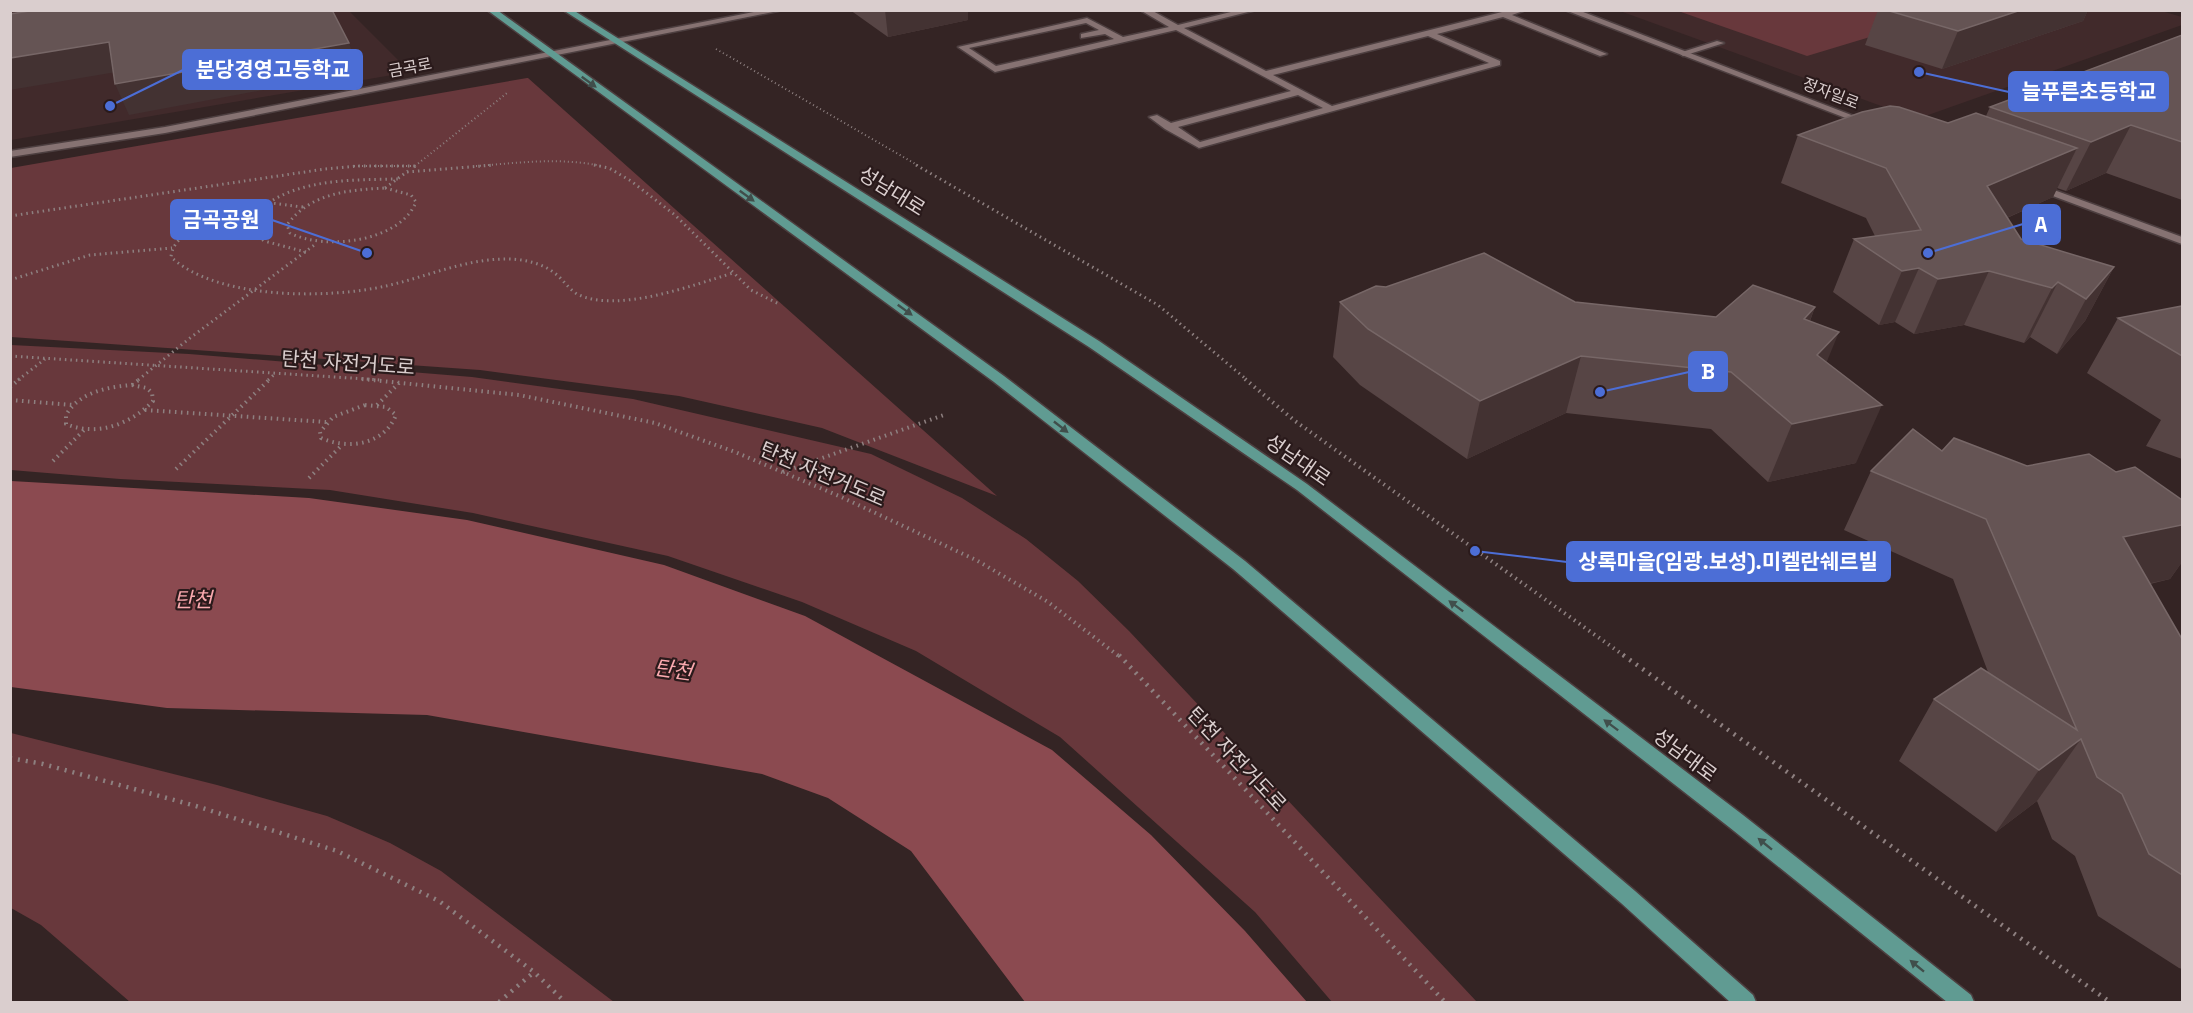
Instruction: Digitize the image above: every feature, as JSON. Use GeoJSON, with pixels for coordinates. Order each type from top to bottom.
{"type":"FeatureCollection","features":[{"type":"Feature","properties":{"kind":"main road"},"geometry":{"type":"LineString","coordinates":[[490,10],[999,379],[1239,565],[1610,882],[1745,1002]]}},
{"type":"Feature","properties":{"kind":"main road","name":"성남대로"},"geometry":{"type":"LineString","coordinates":[[567,10],[1094,344],[1302,488],[1736,821],[1963,1002]]}},
{"type":"Feature","properties":{"kind":"main road","name":"금곡로"},"geometry":{"type":"LineString","coordinates":[[10,154],[165,130],[779,10]]}},
{"type":"Feature","properties":{"kind":"main road"},"geometry":{"type":"LineString","coordinates":[[1144,10],[1330,109]]}},
{"type":"Feature","properties":{"kind":"main road"},"geometry":{"type":"LineString","coordinates":[[1214,10],[1226,16]]}},
{"type":"Feature","properties":{"kind":"main road"},"geometry":{"type":"LineString","coordinates":[[1122,40],[1086,20],[962,47],[995,69],[1122,40],[1176,27],[1252,10]]}},
{"type":"Feature","properties":{"kind":"main road"},"geometry":{"type":"LineString","coordinates":[[1265,74],[1522,10]]}},
{"type":"Feature","properties":{"kind":"main road","name":"정자일로"},"geometry":{"type":"LineString","coordinates":[[1569,10],[1883,129]]}},
{"type":"Feature","properties":{"kind":"main road"},"geometry":{"type":"LineString","coordinates":[[1504,15],[1603,54]]}},
{"type":"Feature","properties":{"kind":"main road"},"geometry":{"type":"LineString","coordinates":[[1084,36],[1107,31]]}},
{"type":"Feature","properties":{"kind":"main road"},"geometry":{"type":"LineString","coordinates":[[1154,117],[1199,145],[1497,63],[1429,33]]}},
{"type":"Feature","properties":{"kind":"main road"},"geometry":{"type":"LineString","coordinates":[[1683,53],[1720,43]]}},
{"type":"Feature","properties":{"kind":"main road"},"geometry":{"type":"LineString","coordinates":[[1452,52],[1464,49]]}},
{"type":"Feature","properties":{"kind":"main road"},"geometry":{"type":"LineString","coordinates":[[1168,127],[1299,92]]}},
{"type":"Feature","properties":{"kind":"main road"},"geometry":{"type":"LineString","coordinates":[[2027,183],[2182,241]]}},
{"type":"Feature","properties":{"kind":"path"},"geometry":{"type":"LineString","coordinates":[[682,30],[1158,306],[1295,421],[2110,1002]]}},
{"type":"Feature","properties":{"kind":"path"},"geometry":{"type":"LineString","coordinates":[[385,188],[514,87]]}},
{"type":"Feature","properties":{"kind":"path"},"geometry":{"type":"LineString","coordinates":[[407,172],[542,161],[581,162],[609,168],[675,215],[751,290],[780,304]]}},
{"type":"Feature","properties":{"kind":"path"},"geometry":{"type":"LineString","coordinates":[[10,216],[325,169],[376,165],[415,166]]}},
{"type":"Feature","properties":{"kind":"path"},"geometry":{"type":"LineString","coordinates":[[306,252],[271,243],[251,232],[246,225],[251,213],[261,204],[279,195],[324,184],[398,178]]}},
{"type":"Feature","properties":{"kind":"path"},"geometry":{"type":"LineString","coordinates":[[385,188],[411,195],[416,202],[415,209],[408,218],[379,233],[338,242],[318,242],[301,239],[290,233],[287,225],[292,216],[303,207],[342,192],[385,188]]}},
{"type":"Feature","properties":{"kind":"path"},"geometry":{"type":"LineString","coordinates":[[10,280],[90,255],[172,248],[215,208],[228,203],[303,207]]}},
{"type":"Feature","properties":{"kind":"path"},"geometry":{"type":"LineString","coordinates":[[132,385],[318,242]]}},
{"type":"Feature","properties":{"kind":"path"},"geometry":{"type":"LineString","coordinates":[[172,248],[171,257],[179,266],[193,274],[254,290],[310,296],[343,294],[407,281],[468,262],[516,259],[542,265],[578,294],[593,300],[612,300],[663,292],[733,273]]}},
{"type":"Feature","properties":{"kind":"path","name":"탄천 자전거도로"},"geometry":{"type":"LineString","coordinates":[[10,356],[399,382],[519,396],[655,423],[782,472],[901,524],[976,560],[1048,602],[1116,652],[1445,1002]]}},
{"type":"Feature","properties":{"kind":"path"},"geometry":{"type":"LineString","coordinates":[[10,387],[46,358]]}},
{"type":"Feature","properties":{"kind":"path"},"geometry":{"type":"LineString","coordinates":[[176,469],[276,373]]}},
{"type":"Feature","properties":{"kind":"path"},"geometry":{"type":"LineString","coordinates":[[377,405],[399,382]]}},
{"type":"Feature","properties":{"kind":"path"},"geometry":{"type":"LineString","coordinates":[[132,385],[143,386],[150,390],[153,401],[145,410],[127,421],[112,426],[84,430],[66,424],[64,417],[73,405],[103,390],[132,385]]}},
{"type":"Feature","properties":{"kind":"path"},"geometry":{"type":"LineString","coordinates":[[10,400],[73,405]]}},
{"type":"Feature","properties":{"kind":"path"},"geometry":{"type":"LineString","coordinates":[[377,405],[387,406],[396,415],[391,427],[372,439],[343,445],[327,442],[321,438],[320,432],[326,422],[340,412],[377,405]]}},
{"type":"Feature","properties":{"kind":"path"},"geometry":{"type":"LineString","coordinates":[[145,410],[326,422]]}},
{"type":"Feature","properties":{"kind":"path"},"geometry":{"type":"LineString","coordinates":[[782,472],[944,415]]}},
{"type":"Feature","properties":{"kind":"path"},"geometry":{"type":"LineString","coordinates":[[53,461],[84,430]]}},
{"type":"Feature","properties":{"kind":"path"},"geometry":{"type":"LineString","coordinates":[[309,478],[343,445]]}},
{"type":"Feature","properties":{"kind":"path"},"geometry":{"type":"LineString","coordinates":[[10,758],[43,764],[196,806],[337,851],[439,901],[534,972],[565,1002]]}},
{"type":"Feature","properties":{"kind":"path"},"geometry":{"type":"LineString","coordinates":[[499,1002],[534,972]]}},
{"type":"Feature","properties":{"kind":"shaded area"},"geometry":{"type":"Polygon","coordinates":[[[1686,10],[1956,11],[1807,56],[1681,12],[1686,10]]]}},
{"type":"Feature","properties":{"kind":"shaded area"},"geometry":{"type":"Polygon","coordinates":[[[2158,10],[2182,17],[2182,25],[1917,119],[1620,11],[2158,10]]]}},
{"type":"Feature","properties":{"kind":"shaded area"},"geometry":{"type":"Polygon","coordinates":[[[11,11],[349,11],[410,72],[11,140],[11,11]]]}},
{"type":"Feature","properties":{"kind":"shaded area"},"geometry":{"type":"Polygon","coordinates":[[[528,78],[997,496],[822,428],[679,396],[480,370],[11,337],[11,168],[528,78]]]}},
{"type":"Feature","properties":{"kind":"shaded area"},"geometry":{"type":"Polygon","coordinates":[[[11,345],[189,354],[472,377],[633,399],[871,454],[962,498],[1026,539],[1078,581],[1129,631],[1477,1002],[1332,1002],[1255,912],[1060,737],[916,651],[802,602],[668,556],[473,513],[330,490],[120,479],[11,470],[11,345]]]}},
{"type":"Feature","properties":{"kind":"shaded area"},"geometry":{"type":"Polygon","coordinates":[[[11,733],[217,785],[327,816],[390,843],[441,871],[614,1002],[130,1002],[41,925],[11,908],[11,733]]]}},
{"type":"Feature","properties":{"kind":"water","name":"탄천"},"geometry":{"type":"Polygon","coordinates":[[[11,481],[309,498],[467,520],[664,565],[805,616],[1052,750],[1151,835],[1245,931],[1307,1002],[1025,1002],[911,851],[828,798],[762,774],[427,715],[167,708],[11,687],[11,481]]]}},
{"type":"Feature","properties":{"kind":"building"},"geometry":{"type":"Polygon","coordinates":[[[36,10],[332,10],[349,43],[115,84],[109,42],[10,58],[10,14],[36,10]]]}},
{"type":"Feature","properties":{"kind":"building"},"geometry":{"type":"Polygon","coordinates":[[[1886,10],[2021,10],[1958,31],[1886,10]]]}},
{"type":"Feature","properties":{"kind":"building"},"geometry":{"type":"Polygon","coordinates":[[[2182,35],[2182,142],[2131,125],[2091,142],[1990,107],[2182,35]]]}},
{"type":"Feature","properties":{"kind":"building"},"geometry":{"type":"Polygon","coordinates":[[[1890,106],[1948,123],[1976,113],[2077,148],[1987,186],[2021,239],[2114,267],[2086,299],[2058,282],[2052,288],[1989,271],[1938,279],[1919,268],[1902,271],[1854,239],[1921,230],[1886,168],[1798,135],[1862,112],[1890,106]]]}},
{"type":"Feature","properties":{"kind":"building"},"geometry":{"type":"Polygon","coordinates":[[[1484,253],[1575,302],[1716,317],[1753,285],[1815,307],[1804,319],[1839,332],[1817,355],[1882,405],[1792,424],[1731,372],[1581,356],[1480,401],[1368,329],[1340,302],[1376,286],[1386,287],[1484,253]]]}},
{"type":"Feature","properties":{"kind":"building"},"geometry":{"type":"Polygon","coordinates":[[[2182,306],[2182,356],[2118,318],[2182,306]]]}},
{"type":"Feature","properties":{"kind":"building"},"geometry":{"type":"Polygon","coordinates":[[[1913,429],[1942,451],[1954,438],[2027,466],[2089,454],[2116,472],[2135,467],[2182,500],[2182,525],[2123,537],[2182,639],[2182,875],[2149,854],[2122,794],[2097,777],[2081,739],[2039,770],[1934,699],[1981,668],[2077,730],[1986,519],[1871,471],[1913,429]]]}},
{"type":"Feature","properties":{"kind":"place","name":"늘푸른초등학교"},"geometry":{"type":"Point","coordinates":[1919,72]}},
{"type":"Feature","properties":{"kind":"place","name":"분당경영고등학교"},"geometry":{"type":"Point","coordinates":[110,106]}},
{"type":"Feature","properties":{"kind":"place","name":"금곡공원"},"geometry":{"type":"Point","coordinates":[367,253]}},
{"type":"Feature","properties":{"kind":"place","name":"A"},"geometry":{"type":"Point","coordinates":[1928,253]}},
{"type":"Feature","properties":{"kind":"place","name":"B"},"geometry":{"type":"Point","coordinates":[1600,392]}},
{"type":"Feature","properties":{"kind":"place","name":"상록마을(임광.보성).미켈란쉐르빌"},"geometry":{"type":"Point","coordinates":[1475,551]}}]}
